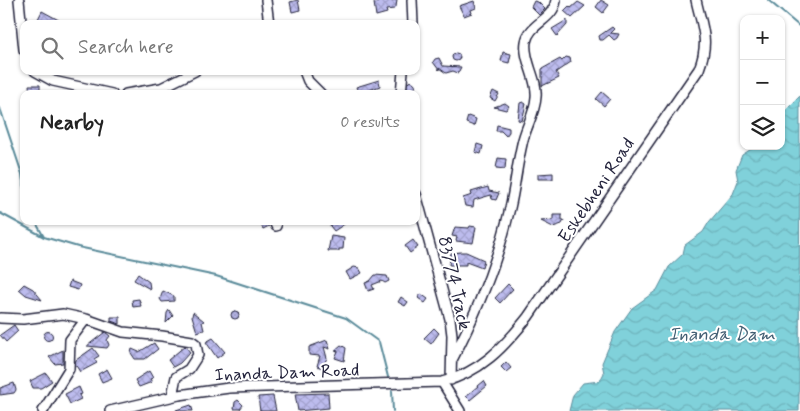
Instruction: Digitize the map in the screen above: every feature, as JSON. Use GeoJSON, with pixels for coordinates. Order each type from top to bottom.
{"type":"FeatureCollection","features":[{"type":"Feature","properties":{"kind":"street"},"geometry":{"type":"LineString","coordinates":[[19,0],[21,20]]}},
{"type":"Feature","properties":{"kind":"street"},"geometry":{"type":"LineString","coordinates":[[266,0],[268,20]]}},
{"type":"Feature","properties":{"kind":"street"},"geometry":{"type":"LineString","coordinates":[[412,0],[412,20]]}},
{"type":"Feature","properties":{"kind":"street"},"geometry":{"type":"LineString","coordinates":[[452,360],[476,311],[490,274],[510,206],[524,136],[535,105],[537,91],[526,42],[530,32],[553,11],[556,0]]}},
{"type":"Feature","properties":{"kind":"street","name":"Eskebheni Road"},"geometry":{"type":"LineString","coordinates":[[466,374],[482,365],[498,352],[528,317],[699,69],[706,46],[696,0]]}},
{"type":"Feature","properties":{"kind":"street"},"geometry":{"type":"LineString","coordinates":[[44,75],[53,80],[95,90]]}},
{"type":"Feature","properties":{"kind":"street"},"geometry":{"type":"LineString","coordinates":[[149,90],[161,88],[187,75]]}},
{"type":"Feature","properties":{"kind":"street"},"geometry":{"type":"LineString","coordinates":[[306,75],[308,81],[316,90]]}},
{"type":"Feature","properties":{"kind":"street"},"geometry":{"type":"LineString","coordinates":[[402,90],[403,75]]}},
{"type":"Feature","properties":{"kind":"street","name":"83774 Track"},"geometry":{"type":"LineString","coordinates":[[420,209],[450,319],[452,335],[451,380]]}},
{"type":"Feature","properties":{"kind":"street"},"geometry":{"type":"LineString","coordinates":[[0,318],[23,319],[63,314],[86,319],[124,332],[162,336],[196,344],[198,351],[197,359],[189,369],[176,377],[172,396]]}},
{"type":"Feature","properties":{"kind":"street"},"geometry":{"type":"LineString","coordinates":[[43,411],[69,369],[70,342],[86,319]]}},
{"type":"Feature","properties":{"kind":"street","name":"Inanda Dam Road"},"geometry":{"type":"LineString","coordinates":[[110,411],[172,396],[229,388],[442,382],[466,374]]}},
{"type":"Feature","properties":{"kind":"street"},"geometry":{"type":"LineString","coordinates":[[442,382],[460,411]]}},
{"type":"Feature","properties":{"kind":"water","name":"Inanda Dam"},"geometry":{"type":"Polygon","coordinates":[[[800,96],[799,411],[569,411],[573,395],[583,383],[600,381],[604,373],[602,363],[615,332],[632,308],[657,290],[669,267],[683,254],[685,245],[703,232],[733,194],[738,181],[736,170],[742,155],[750,150],[785,150],[785,111],[800,96]]]}},
{"type":"Feature","properties":{"kind":"building"},"geometry":{"type":"Polygon","coordinates":[[[298,0],[300,10],[292,12],[290,2],[298,0]]]}},
{"type":"Feature","properties":{"kind":"building"},"geometry":{"type":"Polygon","coordinates":[[[377,0],[397,0],[396,7],[386,10],[387,13],[376,16],[374,3],[378,2],[377,0]]]}},
{"type":"Feature","properties":{"kind":"building"},"geometry":{"type":"Polygon","coordinates":[[[601,0],[609,5],[603,13],[596,7],[601,0]]]}},
{"type":"Feature","properties":{"kind":"building"},"geometry":{"type":"Polygon","coordinates":[[[474,1],[476,8],[471,10],[472,13],[464,16],[459,6],[474,1]]]}},
{"type":"Feature","properties":{"kind":"building"},"geometry":{"type":"Polygon","coordinates":[[[534,1],[538,2],[545,9],[539,15],[531,7],[534,1]]]}},
{"type":"Feature","properties":{"kind":"building"},"geometry":{"type":"Polygon","coordinates":[[[578,2],[585,6],[572,18],[564,11],[569,6],[571,8],[578,2]]]}},
{"type":"Feature","properties":{"kind":"building"},"geometry":{"type":"Polygon","coordinates":[[[42,11],[59,20],[38,20],[42,11]]]}},
{"type":"Feature","properties":{"kind":"building"},"geometry":{"type":"Polygon","coordinates":[[[567,20],[567,25],[557,36],[552,29],[567,20]]]}},
{"type":"Feature","properties":{"kind":"building"},"geometry":{"type":"Polygon","coordinates":[[[612,27],[614,29],[610,33],[619,34],[617,38],[614,40],[609,35],[600,40],[599,36],[612,27]]]}},
{"type":"Feature","properties":{"kind":"building"},"geometry":{"type":"Polygon","coordinates":[[[503,52],[511,54],[509,63],[501,61],[503,52]]]}},
{"type":"Feature","properties":{"kind":"building"},"geometry":{"type":"Polygon","coordinates":[[[456,53],[460,57],[456,61],[452,57],[456,53]]]}},
{"type":"Feature","properties":{"kind":"building"},"geometry":{"type":"Polygon","coordinates":[[[566,57],[570,58],[571,62],[556,72],[559,78],[542,86],[542,69],[560,59],[562,61],[566,57]]]}},
{"type":"Feature","properties":{"kind":"building"},"geometry":{"type":"Polygon","coordinates":[[[439,58],[443,66],[461,67],[458,73],[453,71],[446,73],[439,68],[439,70],[433,62],[439,58]]]}},
{"type":"Feature","properties":{"kind":"building"},"geometry":{"type":"Polygon","coordinates":[[[379,80],[380,86],[370,90],[357,90],[356,87],[379,80]]]}},
{"type":"Feature","properties":{"kind":"building"},"geometry":{"type":"Polygon","coordinates":[[[411,82],[415,86],[411,90],[407,86],[411,82]]]}},
{"type":"Feature","properties":{"kind":"building"},"geometry":{"type":"Polygon","coordinates":[[[29,85],[40,85],[40,90],[30,90],[29,85]]]}},
{"type":"Feature","properties":{"kind":"building"},"geometry":{"type":"Polygon","coordinates":[[[493,91],[499,94],[495,101],[490,98],[493,91]]]}},
{"type":"Feature","properties":{"kind":"building"},"geometry":{"type":"Polygon","coordinates":[[[602,92],[610,99],[604,106],[596,99],[602,92]]]}},
{"type":"Feature","properties":{"kind":"building"},"geometry":{"type":"Polygon","coordinates":[[[505,103],[509,106],[506,110],[494,107],[505,103]]]}},
{"type":"Feature","properties":{"kind":"building"},"geometry":{"type":"Polygon","coordinates":[[[520,103],[526,104],[522,121],[518,120],[520,103]]]}},
{"type":"Feature","properties":{"kind":"building"},"geometry":{"type":"Polygon","coordinates":[[[468,116],[476,119],[474,126],[466,123],[468,116]]]}},
{"type":"Feature","properties":{"kind":"building"},"geometry":{"type":"Polygon","coordinates":[[[497,125],[509,128],[506,136],[501,131],[496,131],[497,125]]]}},
{"type":"Feature","properties":{"kind":"building"},"geometry":{"type":"Polygon","coordinates":[[[477,144],[483,146],[481,154],[475,152],[477,144]]]}},
{"type":"Feature","properties":{"kind":"building"},"geometry":{"type":"Polygon","coordinates":[[[498,158],[506,159],[505,169],[496,168],[498,158]]]}},
{"type":"Feature","properties":{"kind":"building"},"geometry":{"type":"Polygon","coordinates":[[[553,173],[553,179],[538,179],[538,174],[553,173]]]}},
{"type":"Feature","properties":{"kind":"building"},"geometry":{"type":"Polygon","coordinates":[[[488,187],[489,191],[499,193],[496,200],[492,199],[491,195],[474,200],[473,207],[465,206],[463,198],[472,195],[471,192],[488,187]]]}},
{"type":"Feature","properties":{"kind":"building"},"geometry":{"type":"Polygon","coordinates":[[[553,215],[562,215],[562,220],[564,220],[562,224],[553,227],[541,221],[553,220],[553,215]]]}},
{"type":"Feature","properties":{"kind":"building"},"geometry":{"type":"Polygon","coordinates":[[[261,225],[269,225],[269,226],[263,229],[261,225]]]}},
{"type":"Feature","properties":{"kind":"building"},"geometry":{"type":"Polygon","coordinates":[[[330,225],[343,225],[334,231],[330,225]]]}},
{"type":"Feature","properties":{"kind":"building"},"geometry":{"type":"Polygon","coordinates":[[[470,226],[476,227],[473,243],[456,241],[457,237],[452,236],[455,227],[469,228],[470,226]]]}},
{"type":"Feature","properties":{"kind":"building"},"geometry":{"type":"Polygon","coordinates":[[[331,236],[344,238],[343,249],[328,251],[331,236]]]}},
{"type":"Feature","properties":{"kind":"building"},"geometry":{"type":"Polygon","coordinates":[[[413,240],[418,247],[410,253],[405,246],[413,240]]]}},
{"type":"Feature","properties":{"kind":"building"},"geometry":{"type":"Polygon","coordinates":[[[466,252],[484,260],[482,268],[466,262],[466,265],[449,265],[451,253],[466,252]]]}},
{"type":"Feature","properties":{"kind":"building"},"geometry":{"type":"Polygon","coordinates":[[[354,267],[359,268],[362,273],[350,279],[346,272],[354,267]]]}},
{"type":"Feature","properties":{"kind":"building"},"geometry":{"type":"Polygon","coordinates":[[[138,274],[149,282],[150,289],[134,280],[138,274]]]}},
{"type":"Feature","properties":{"kind":"building"},"geometry":{"type":"Polygon","coordinates":[[[375,275],[387,276],[389,281],[385,283],[382,281],[372,285],[374,289],[368,291],[365,283],[370,281],[375,275]]]}},
{"type":"Feature","properties":{"kind":"building"},"geometry":{"type":"Polygon","coordinates":[[[70,281],[80,285],[78,290],[68,287],[70,281]]]}},
{"type":"Feature","properties":{"kind":"building"},"geometry":{"type":"Polygon","coordinates":[[[24,284],[33,289],[42,300],[26,295],[19,289],[24,284]]]}},
{"type":"Feature","properties":{"kind":"building"},"geometry":{"type":"Polygon","coordinates":[[[508,284],[513,289],[500,303],[495,298],[508,284]]]}},
{"type":"Feature","properties":{"kind":"building"},"geometry":{"type":"Polygon","coordinates":[[[163,291],[174,296],[174,301],[162,302],[160,299],[163,291]]]}},
{"type":"Feature","properties":{"kind":"building"},"geometry":{"type":"Polygon","coordinates":[[[421,294],[428,299],[425,303],[418,298],[421,294]]]}},
{"type":"Feature","properties":{"kind":"building"},"geometry":{"type":"Polygon","coordinates":[[[401,297],[408,302],[405,306],[398,302],[401,297]]]}},
{"type":"Feature","properties":{"kind":"building"},"geometry":{"type":"Polygon","coordinates":[[[139,299],[141,306],[133,307],[132,300],[139,299]]]}},
{"type":"Feature","properties":{"kind":"building"},"geometry":{"type":"Polygon","coordinates":[[[169,310],[173,316],[166,323],[167,313],[169,310]]]}},
{"type":"Feature","properties":{"kind":"building"},"geometry":{"type":"Polygon","coordinates":[[[235,311],[239,315],[235,319],[231,315],[235,311]]]}},
{"type":"Feature","properties":{"kind":"building"},"geometry":{"type":"Polygon","coordinates":[[[193,312],[204,321],[202,322],[204,330],[197,332],[192,316],[193,312]]]}},
{"type":"Feature","properties":{"kind":"building"},"geometry":{"type":"Polygon","coordinates":[[[111,317],[120,317],[120,324],[111,321],[111,317]]]}},
{"type":"Feature","properties":{"kind":"building"},"geometry":{"type":"Polygon","coordinates":[[[14,325],[18,331],[6,342],[0,335],[14,325]]]}},
{"type":"Feature","properties":{"kind":"building"},"geometry":{"type":"Polygon","coordinates":[[[434,328],[439,333],[431,344],[424,338],[434,328]]]}},
{"type":"Feature","properties":{"kind":"building"},"geometry":{"type":"Polygon","coordinates":[[[48,332],[52,336],[48,340],[44,336],[48,332]]]}},
{"type":"Feature","properties":{"kind":"building"},"geometry":{"type":"Polygon","coordinates":[[[105,332],[110,336],[107,340],[109,345],[107,348],[87,346],[105,332]]]}},
{"type":"Feature","properties":{"kind":"building"},"geometry":{"type":"Polygon","coordinates":[[[213,338],[225,352],[217,358],[206,342],[213,338]]]}},
{"type":"Feature","properties":{"kind":"building"},"geometry":{"type":"Polygon","coordinates":[[[327,340],[330,349],[324,347],[327,358],[322,368],[317,366],[320,356],[309,355],[309,347],[327,340]]]}},
{"type":"Feature","properties":{"kind":"building"},"geometry":{"type":"Polygon","coordinates":[[[154,343],[158,349],[145,359],[135,359],[131,353],[132,349],[139,352],[154,343]]]}},
{"type":"Feature","properties":{"kind":"building"},"geometry":{"type":"Polygon","coordinates":[[[341,345],[346,348],[344,361],[335,358],[338,351],[335,350],[341,345]]]}},
{"type":"Feature","properties":{"kind":"building"},"geometry":{"type":"Polygon","coordinates":[[[185,346],[190,352],[180,363],[173,367],[168,360],[185,346]]]}},
{"type":"Feature","properties":{"kind":"building"},"geometry":{"type":"Polygon","coordinates":[[[93,348],[99,356],[94,359],[97,363],[80,372],[75,364],[76,360],[93,348]]]}},
{"type":"Feature","properties":{"kind":"building"},"geometry":{"type":"Polygon","coordinates":[[[63,350],[63,363],[55,364],[49,357],[63,350]]]}},
{"type":"Feature","properties":{"kind":"building"},"geometry":{"type":"Polygon","coordinates":[[[506,362],[511,368],[506,372],[501,367],[506,362]]]}},
{"type":"Feature","properties":{"kind":"building"},"geometry":{"type":"Polygon","coordinates":[[[107,369],[112,378],[102,382],[98,374],[107,369]]]}},
{"type":"Feature","properties":{"kind":"building"},"geometry":{"type":"Polygon","coordinates":[[[149,371],[153,378],[150,379],[152,382],[139,387],[135,380],[149,371]]]}},
{"type":"Feature","properties":{"kind":"building"},"geometry":{"type":"Polygon","coordinates":[[[46,373],[52,381],[41,388],[33,388],[30,381],[46,373]]]}},
{"type":"Feature","properties":{"kind":"building"},"geometry":{"type":"Polygon","coordinates":[[[484,381],[487,386],[470,400],[466,396],[484,381]]]}},
{"type":"Feature","properties":{"kind":"building"},"geometry":{"type":"Polygon","coordinates":[[[14,383],[16,390],[14,393],[0,395],[0,388],[14,383]]]}},
{"type":"Feature","properties":{"kind":"building"},"geometry":{"type":"Polygon","coordinates":[[[79,387],[82,394],[79,395],[81,399],[70,404],[65,394],[79,387]]]}},
{"type":"Feature","properties":{"kind":"building"},"geometry":{"type":"Polygon","coordinates":[[[328,393],[329,408],[298,411],[295,394],[328,393]]]}},
{"type":"Feature","properties":{"kind":"building"},"geometry":{"type":"Polygon","coordinates":[[[273,396],[276,411],[260,411],[258,397],[273,396]]]}},
{"type":"Feature","properties":{"kind":"building"},"geometry":{"type":"Polygon","coordinates":[[[238,400],[243,405],[240,409],[234,409],[235,402],[238,400]]]}},
{"type":"Feature","properties":{"kind":"building"},"geometry":{"type":"Polygon","coordinates":[[[191,405],[193,411],[176,411],[176,410],[191,405]]]}},
{"type":"Feature","properties":{"kind":"waterway"},"geometry":{"type":"LineString","coordinates":[[768,0],[799,26]]}},
{"type":"Feature","properties":{"kind":"waterway"},"geometry":{"type":"LineString","coordinates":[[0,108],[20,168]]}},
{"type":"Feature","properties":{"kind":"waterway"},"geometry":{"type":"LineString","coordinates":[[0,213],[20,224]]}},
{"type":"Feature","properties":{"kind":"waterway"},"geometry":{"type":"LineString","coordinates":[[22,225],[44,237],[78,247],[216,276],[346,318],[379,342],[388,377]]}},
{"type":"Feature","properties":{"kind":"waterway"},"geometry":{"type":"LineString","coordinates":[[37,225],[44,237]]}},
{"type":"Feature","properties":{"kind":"waterway"},"geometry":{"type":"LineString","coordinates":[[392,391],[393,411]]}}]}
